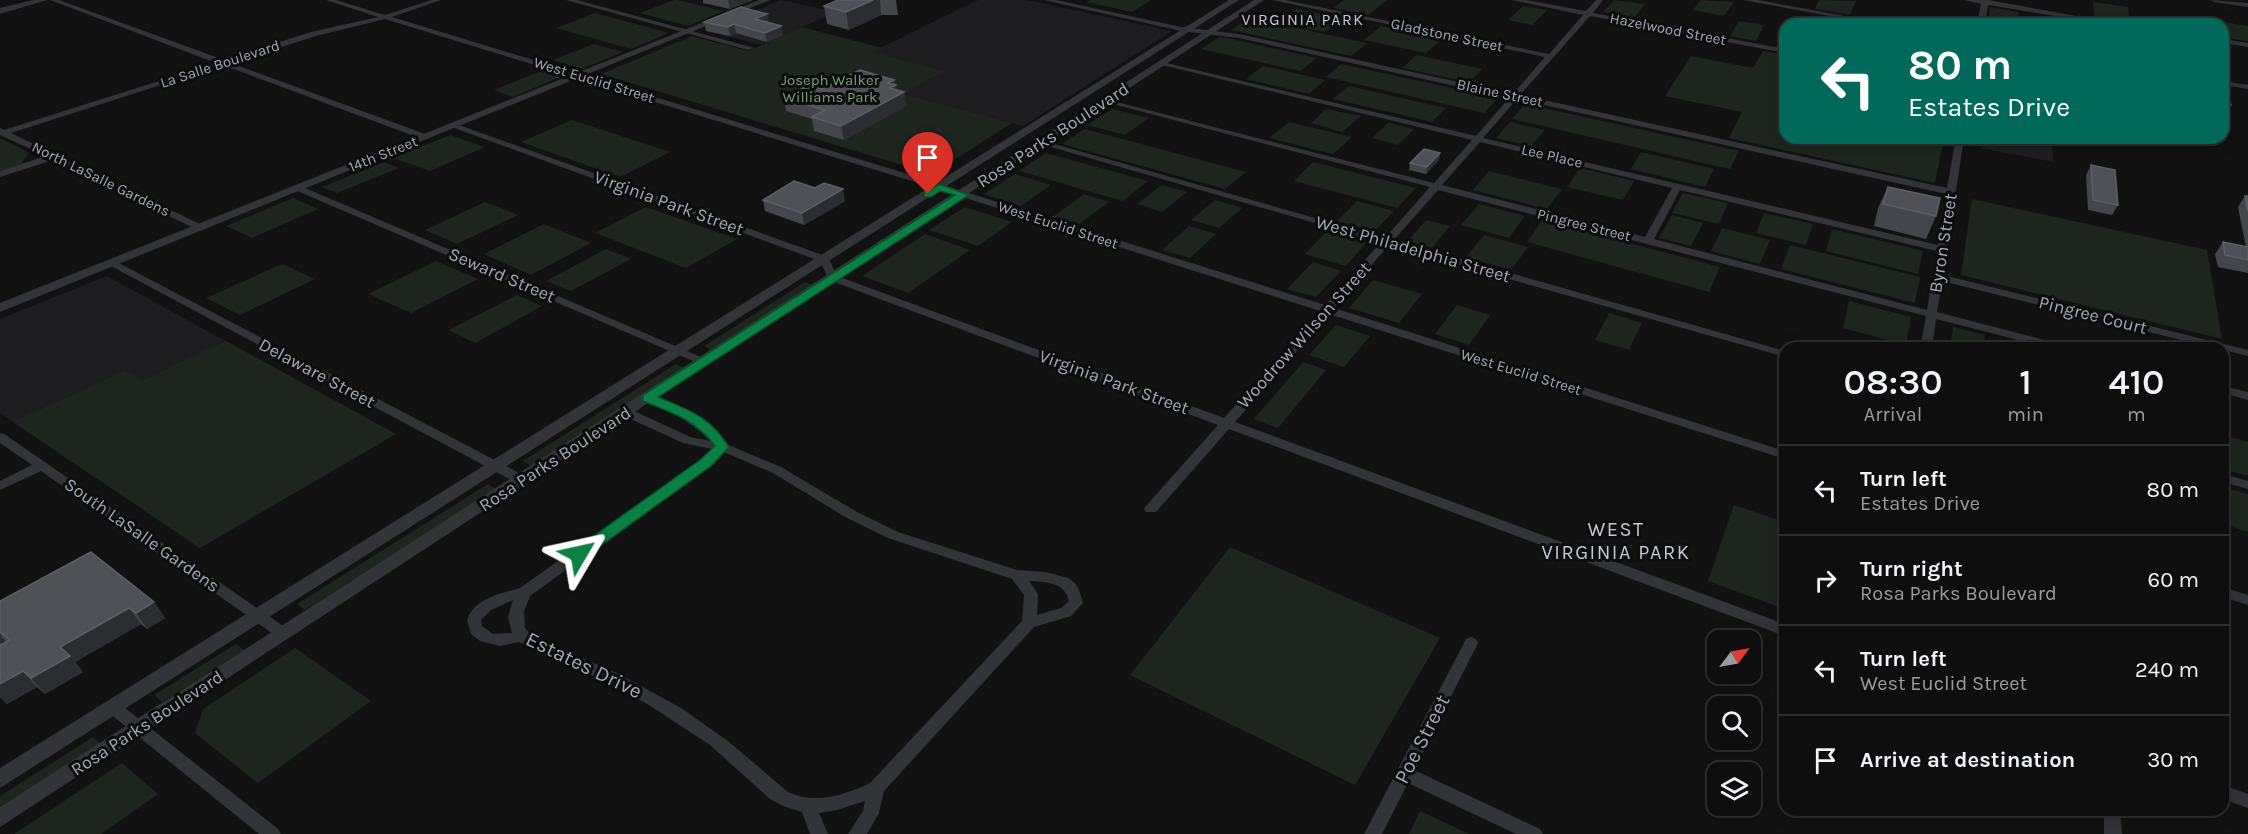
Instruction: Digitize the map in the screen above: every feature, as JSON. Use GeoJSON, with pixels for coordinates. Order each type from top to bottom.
{"type":"FeatureCollection","features":[{"type":"Feature","properties":{"kind":"street"},"geometry":{"type":"LineString","coordinates":[[0,11],[43,0]]}},
{"type":"Feature","properties":{"kind":"street"},"geometry":{"type":"LineString","coordinates":[[53,0],[425,137]]}},
{"type":"Feature","properties":{"kind":"street","name":"West Euclid Street"},"geometry":{"type":"LineString","coordinates":[[329,0],[939,187],[1779,453]]}},
{"type":"Feature","properties":{"kind":"street","name":"La Salle Boulevard"},"geometry":{"type":"LineString","coordinates":[[2,132],[321,31],[385,17],[438,0]]}},
{"type":"Feature","properties":{"kind":"street"},"geometry":{"type":"LineString","coordinates":[[569,0],[751,48]]}},
{"type":"Feature","properties":{"kind":"street","name":"14th Street"},"geometry":{"type":"LineString","coordinates":[[0,308],[766,0]]}},
{"type":"Feature","properties":{"kind":"street","name":"Blaine Street"},"geometry":{"type":"LineString","coordinates":[[1047,0],[1212,32],[1514,96],[1951,192]]}},
{"type":"Feature","properties":{"kind":"street","name":"Rosa Parks Boulevard"},"geometry":{"type":"LineString","coordinates":[[0,779],[1235,0]]}},
{"type":"Feature","properties":{"kind":"street","name":"Rosa Parks Boulevard"},"geometry":{"type":"LineString","coordinates":[[0,818],[963,195],[1260,0]]}},
{"type":"Feature","properties":{"kind":"street","name":"Gladstone Street"},"geometry":{"type":"LineString","coordinates":[[1275,0],[1550,56]]}},
{"type":"Feature","properties":{"kind":"street","name":"Hazelwood Street"},"geometry":{"type":"LineString","coordinates":[[1515,0],[1779,50]]}},
{"type":"Feature","properties":{"kind":"street","name":"Woodrow Wilson Street"},"geometry":{"type":"LineString","coordinates":[[1151,509],[1600,0]]}},
{"type":"Feature","properties":{"kind":"street"},"geometry":{"type":"LineString","coordinates":[[1746,0],[1850,18]]}},
{"type":"Feature","properties":{"kind":"street"},"geometry":{"type":"LineString","coordinates":[[1967,0],[2082,18]]}},
{"type":"Feature","properties":{"kind":"street"},"geometry":{"type":"LineString","coordinates":[[2214,0],[2248,5]]}},
{"type":"Feature","properties":{"kind":"street"},"geometry":{"type":"LineString","coordinates":[[1982,18],[1985,1]]}},
{"type":"Feature","properties":{"kind":"street"},"geometry":{"type":"LineString","coordinates":[[2229,42],[2248,45]]}},
{"type":"Feature","properties":{"kind":"street","name":"Lee Place"},"geometry":{"type":"LineString","coordinates":[[1162,64],[1942,249]]}},
{"type":"Feature","properties":{"kind":"street"},"geometry":{"type":"LineString","coordinates":[[2229,84],[2248,87]]}},
{"type":"Feature","properties":{"kind":"street","name":"Pingree Street"},"geometry":{"type":"LineString","coordinates":[[1105,101],[2040,342]]}},
{"type":"Feature","properties":{"kind":"street","name":"Virginia Park Street"},"geometry":{"type":"LineString","coordinates":[[453,126],[824,259]]}},
{"type":"Feature","properties":{"kind":"street","name":"North LaSalle Gardens"},"geometry":{"type":"LineString","coordinates":[[2,132],[201,228]]}},
{"type":"Feature","properties":{"kind":"street","name":"West Philadelphia Street"},"geometry":{"type":"LineString","coordinates":[[1041,144],[1779,352]]}},
{"type":"Feature","properties":{"kind":"street","name":"Byron Street"},"geometry":{"type":"LineString","coordinates":[[1927,342],[1959,144]]}},
{"type":"Feature","properties":{"kind":"street"},"geometry":{"type":"LineString","coordinates":[[0,174],[53,156]]}},
{"type":"Feature","properties":{"kind":"street"},"geometry":{"type":"LineString","coordinates":[[1648,241],[1677,186]]}},
{"type":"Feature","properties":{"kind":"street","name":"Seward Street"},"geometry":{"type":"LineString","coordinates":[[298,188],[704,362]]}},
{"type":"Feature","properties":{"kind":"street"},"geometry":{"type":"LineString","coordinates":[[824,259],[833,278]]}},
{"type":"Feature","properties":{"kind":"street","name":"Delaware Street"},"geometry":{"type":"LineString","coordinates":[[113,263],[417,427],[522,480]]}},
{"type":"Feature","properties":{"kind":"street","name":"Pingree Court"},"geometry":{"type":"LineString","coordinates":[[1938,277],[2203,342]]}},
{"type":"Feature","properties":{"kind":"street","name":"Virginia Park Street"},"geometry":{"type":"LineString","coordinates":[[833,278],[1779,628]]}},
{"type":"Feature","properties":{"kind":"street","name":"Pingree Court"},"geometry":{"type":"LineString","coordinates":[[2229,348],[2248,353]]}},
{"type":"Feature","properties":{"kind":"street"},"geometry":{"type":"LineString","coordinates":[[2229,391],[2248,396]]}},
{"type":"Feature","properties":{"kind":"street"},"geometry":{"type":"LineString","coordinates":[[648,398],[689,415],[710,430],[722,447]]}},
{"type":"Feature","properties":{"kind":"street"},"geometry":{"type":"LineString","coordinates":[[626,412],[687,440],[722,447],[777,470],[852,515],[893,535],[1017,574],[1051,578],[1069,583],[1076,591],[1076,603],[1066,612],[1029,623],[1031,594],[1017,574]]}},
{"type":"Feature","properties":{"kind":"street","name":"South LaSalle Gardens"},"geometry":{"type":"LineString","coordinates":[[0,437],[284,634]]}},
{"type":"Feature","properties":{"kind":"street"},"geometry":{"type":"LineString","coordinates":[[521,636],[501,641],[490,639],[480,635],[474,628],[474,618],[479,610],[525,592],[705,463],[722,447]]}},
{"type":"Feature","properties":{"kind":"street"},"geometry":{"type":"LineString","coordinates":[[0,486],[42,466]]}},
{"type":"Feature","properties":{"kind":"street"},"geometry":{"type":"LineString","coordinates":[[2229,480],[2248,485]]}},
{"type":"Feature","properties":{"kind":"street","name":"Estates Drive"},"geometry":{"type":"LineString","coordinates":[[525,592],[516,605],[515,617],[521,636],[599,671],[669,708],[723,746],[773,792],[784,799],[808,806],[825,806],[848,800],[876,788],[1029,623]]}},
{"type":"Feature","properties":{"kind":"street"},"geometry":{"type":"LineString","coordinates":[[2229,594],[2248,600]]}},
{"type":"Feature","properties":{"kind":"street","name":"Poe Street"},"geometry":{"type":"LineString","coordinates":[[1373,834],[1471,644]]}},
{"type":"Feature","properties":{"kind":"street"},"geometry":{"type":"LineString","coordinates":[[114,708],[272,834]]}},
{"type":"Feature","properties":{"kind":"street"},"geometry":{"type":"LineString","coordinates":[[1404,773],[1534,834]]}},
{"type":"Feature","properties":{"kind":"street","name":"Estates Drive"},"geometry":{"type":"LineString","coordinates":[[856,834],[871,813],[876,788]]}},
{"type":"Feature","properties":{"kind":"street"},"geometry":{"type":"LineString","coordinates":[[2229,794],[2248,801]]}},
{"type":"Feature","properties":{"kind":"street"},"geometry":{"type":"LineString","coordinates":[[808,806],[819,834]]}},
{"type":"Feature","properties":{"kind":"street"},"geometry":{"type":"LineString","coordinates":[[2112,816],[2113,834]]}},
{"type":"Feature","properties":{"kind":"shaded area"},"geometry":{"type":"Polygon","coordinates":[[[781,0],[836,12],[761,45],[707,31],[781,0]]]}},
{"type":"Feature","properties":{"kind":"shaded area"},"geometry":{"type":"Polygon","coordinates":[[[978,0],[1027,0],[1172,31],[1023,126],[902,94],[943,71],[872,52],[978,0]]]}},
{"type":"Feature","properties":{"kind":"shaded area"},"geometry":{"type":"Polygon","coordinates":[[[1981,144],[2052,145],[2053,162],[1981,148],[1981,144]]]}},
{"type":"Feature","properties":{"kind":"shaded area"},"geometry":{"type":"Polygon","coordinates":[[[107,276],[251,355],[200,548],[0,413],[0,319],[107,276]]]}},
{"type":"Feature","properties":{"kind":"green space"},"geometry":{"type":"Polygon","coordinates":[[[674,0],[724,11],[688,26],[640,13],[674,0]]]}},
{"type":"Feature","properties":{"kind":"green space"},"geometry":{"type":"Polygon","coordinates":[[[1091,0],[1151,0],[1132,12],[1086,2],[1091,0]]]}},
{"type":"Feature","properties":{"kind":"green space"},"geometry":{"type":"Polygon","coordinates":[[[1344,0],[1387,0],[1368,15],[1333,8],[1344,0]]]}},
{"type":"Feature","properties":{"kind":"green space"},"geometry":{"type":"Polygon","coordinates":[[[1614,0],[1645,4],[1634,18],[1603,12],[1614,0]]]}},
{"type":"Feature","properties":{"kind":"green space"},"geometry":{"type":"Polygon","coordinates":[[[1701,0],[1734,2],[1724,16],[1693,10],[1701,0]]]}},
{"type":"Feature","properties":{"kind":"green space"},"geometry":{"type":"Polygon","coordinates":[[[1819,0],[1856,1],[1850,15],[1815,9],[1819,0]]]}},
{"type":"Feature","properties":{"kind":"green space"},"geometry":{"type":"Polygon","coordinates":[[[2093,2],[2128,7],[2129,18],[2094,17],[2093,2]]]}},
{"type":"Feature","properties":{"kind":"green space"},"geometry":{"type":"Polygon","coordinates":[[[1523,6],[1547,10],[1532,25],[1508,20],[1523,6]]]}},
{"type":"Feature","properties":{"kind":"green space"},"geometry":{"type":"Polygon","coordinates":[[[1990,7],[2019,12],[2018,18],[1988,18],[1990,7]]]}},
{"type":"Feature","properties":{"kind":"green space"},"geometry":{"type":"Polygon","coordinates":[[[1297,9],[1344,19],[1325,32],[1278,22],[1297,9]]]}},
{"type":"Feature","properties":{"kind":"green space"},"geometry":{"type":"Polygon","coordinates":[[[595,13],[669,33],[631,49],[556,28],[595,13]]]}},
{"type":"Feature","properties":{"kind":"green space"},"geometry":{"type":"Polygon","coordinates":[[[1249,18],[1367,43],[1351,56],[1231,30],[1249,18]]]}},
{"type":"Feature","properties":{"kind":"green space"},"geometry":{"type":"Polygon","coordinates":[[[1739,21],[1764,25],[1756,41],[1730,36],[1739,21]]]}},
{"type":"Feature","properties":{"kind":"green space"},"geometry":{"type":"Polygon","coordinates":[[[2229,23],[2248,26],[2248,41],[2229,39],[2229,23]]]}},
{"type":"Feature","properties":{"kind":"green space"},"geometry":{"type":"Polygon","coordinates":[[[1381,26],[1442,39],[1426,53],[1364,40],[1381,26]]]}},
{"type":"Feature","properties":{"kind":"green space","name":"Joseph Walker Williams Park"},"geometry":{"type":"Polygon","coordinates":[[[802,27],[882,48],[873,52],[944,71],[903,94],[1012,123],[932,174],[601,74],[692,36],[748,51],[802,27]]]}},
{"type":"Feature","properties":{"kind":"green space"},"geometry":{"type":"Polygon","coordinates":[[[1219,37],[1317,58],[1300,71],[1201,49],[1219,37]]]}},
{"type":"Feature","properties":{"kind":"green space"},"geometry":{"type":"Polygon","coordinates":[[[594,44],[623,52],[582,69],[553,60],[594,44]]]}},
{"type":"Feature","properties":{"kind":"green space"},"geometry":{"type":"Polygon","coordinates":[[[1763,51],[1779,54],[1779,144],[1943,144],[1935,183],[1729,138],[1742,112],[1665,96],[1691,56],[1753,68],[1763,51]]]}},
{"type":"Feature","properties":{"kind":"green space"},"geometry":{"type":"Polygon","coordinates":[[[1417,55],[1482,69],[1469,82],[1402,68],[1417,55]]]}},
{"type":"Feature","properties":{"kind":"green space"},"geometry":{"type":"Polygon","coordinates":[[[1341,64],[1498,98],[1484,113],[1326,77],[1341,64]]]}},
{"type":"Feature","properties":{"kind":"green space"},"geometry":{"type":"Polygon","coordinates":[[[1263,66],[1325,80],[1309,94],[1246,79],[1263,66]]]}},
{"type":"Feature","properties":{"kind":"green space"},"geometry":{"type":"Polygon","coordinates":[[[541,71],[560,77],[513,97],[494,90],[541,71]]]}},
{"type":"Feature","properties":{"kind":"green space"},"geometry":{"type":"Polygon","coordinates":[[[1349,86],[1446,108],[1432,122],[1333,99],[1349,86]]]}},
{"type":"Feature","properties":{"kind":"green space"},"geometry":{"type":"Polygon","coordinates":[[[1525,104],[1739,151],[1730,169],[1512,119],[1525,104]]]}},
{"type":"Feature","properties":{"kind":"green space"},"geometry":{"type":"Polygon","coordinates":[[[1112,109],[1149,118],[1125,135],[1087,125],[1112,109]]]}},
{"type":"Feature","properties":{"kind":"green space"},"geometry":{"type":"Polygon","coordinates":[[[1326,109],[1361,116],[1342,132],[1311,123],[1326,109]]]}},
{"type":"Feature","properties":{"kind":"green space"},"geometry":{"type":"Polygon","coordinates":[[[572,120],[670,152],[620,177],[521,142],[572,120]]]}},
{"type":"Feature","properties":{"kind":"green space"},"geometry":{"type":"Polygon","coordinates":[[[1289,122],[1352,137],[1333,154],[1269,138],[1289,122]]]}},
{"type":"Feature","properties":{"kind":"green space"},"geometry":{"type":"Polygon","coordinates":[[[1510,122],[1545,130],[1531,146],[1496,138],[1510,122]]]}},
{"type":"Feature","properties":{"kind":"green space"},"geometry":{"type":"Polygon","coordinates":[[[1388,123],[1414,129],[1398,145],[1372,138],[1388,123]]]}},
{"type":"Feature","properties":{"kind":"green space"},"geometry":{"type":"Polygon","coordinates":[[[1085,129],[1246,172],[1225,189],[1062,144],[1085,129]]]}},
{"type":"Feature","properties":{"kind":"green space"},"geometry":{"type":"Polygon","coordinates":[[[450,135],[485,147],[430,171],[393,158],[450,135]]]}},
{"type":"Feature","properties":{"kind":"green space"},"geometry":{"type":"Polygon","coordinates":[[[0,138],[29,153],[21,164],[0,173],[0,138]]]}},
{"type":"Feature","properties":{"kind":"green space"},"geometry":{"type":"Polygon","coordinates":[[[1641,152],[1714,169],[1705,187],[1631,169],[1641,152]]]}},
{"type":"Feature","properties":{"kind":"green space"},"geometry":{"type":"Polygon","coordinates":[[[1046,153],[1148,181],[1123,201],[1019,171],[1046,153]]]}},
{"type":"Feature","properties":{"kind":"green space"},"geometry":{"type":"Polygon","coordinates":[[[384,162],[399,168],[337,193],[322,187],[384,162]]]}},
{"type":"Feature","properties":{"kind":"green space"},"geometry":{"type":"Polygon","coordinates":[[[1313,162],[1416,188],[1397,208],[1294,181],[1313,162]]]}},
{"type":"Feature","properties":{"kind":"green space"},"geometry":{"type":"Polygon","coordinates":[[[1580,168],[1634,181],[1623,200],[1567,187],[1580,168]]]}},
{"type":"Feature","properties":{"kind":"green space"},"geometry":{"type":"Polygon","coordinates":[[[1489,171],[1562,189],[1547,209],[1473,190],[1489,171]]]}},
{"type":"Feature","properties":{"kind":"green space"},"geometry":{"type":"Polygon","coordinates":[[[1015,174],[1051,185],[1021,206],[984,194],[1015,174]]]}},
{"type":"Feature","properties":{"kind":"green space"},"geometry":{"type":"Polygon","coordinates":[[[1162,185],[1187,192],[1162,212],[1137,204],[1162,185]]]}},
{"type":"Feature","properties":{"kind":"green space"},"geometry":{"type":"Polygon","coordinates":[[[1683,193],[1728,203],[1719,224],[1672,213],[1683,193]]]}},
{"type":"Feature","properties":{"kind":"green space"},"geometry":{"type":"Polygon","coordinates":[[[1084,194],[1109,202],[1079,224],[1054,216],[1084,194]]]}},
{"type":"Feature","properties":{"kind":"green space"},"geometry":{"type":"Polygon","coordinates":[[[293,198],[318,209],[252,238],[226,226],[293,198]]]}},
{"type":"Feature","properties":{"kind":"green space"},"geometry":{"type":"Polygon","coordinates":[[[1972,199],[2207,250],[2222,339],[1961,275],[1972,199]]]}},
{"type":"Feature","properties":{"kind":"green space"},"geometry":{"type":"Polygon","coordinates":[[[1215,200],[1242,208],[1219,228],[1191,220],[1215,200]]]}},
{"type":"Feature","properties":{"kind":"green space"},"geometry":{"type":"Polygon","coordinates":[[[1357,201],[1394,211],[1375,231],[1337,221],[1357,201]]]}},
{"type":"Feature","properties":{"kind":"green space"},"geometry":{"type":"Polygon","coordinates":[[[485,202],[518,215],[457,244],[425,230],[485,202]]]}},
{"type":"Feature","properties":{"kind":"green space"},"geometry":{"type":"Polygon","coordinates":[[[1479,204],[1525,216],[1509,238],[1461,225],[1479,204]]]}},
{"type":"Feature","properties":{"kind":"green space"},"geometry":{"type":"Polygon","coordinates":[[[646,207],[737,239],[686,268],[595,233],[646,207]]]}},
{"type":"Feature","properties":{"kind":"green space"},"geometry":{"type":"Polygon","coordinates":[[[965,207],[1012,222],[978,246],[929,230],[965,207]]]}},
{"type":"Feature","properties":{"kind":"green space"},"geometry":{"type":"Polygon","coordinates":[[[1764,213],[1813,224],[1806,245],[1756,233],[1764,213]]]}},
{"type":"Feature","properties":{"kind":"green space"},"geometry":{"type":"Polygon","coordinates":[[[1672,215],[1703,223],[1691,246],[1659,238],[1672,215]]]}},
{"type":"Feature","properties":{"kind":"green space"},"geometry":{"type":"Polygon","coordinates":[[[1426,220],[1450,226],[1432,248],[1408,241],[1426,220]]]}},
{"type":"Feature","properties":{"kind":"green space"},"geometry":{"type":"Polygon","coordinates":[[[1542,220],[1720,267],[1709,292],[1527,242],[1542,220]]]}},
{"type":"Feature","properties":{"kind":"green space"},"geometry":{"type":"Polygon","coordinates":[[[544,224],[591,243],[531,275],[484,254],[544,224]]]}},
{"type":"Feature","properties":{"kind":"green space"},"geometry":{"type":"Polygon","coordinates":[[[1189,226],[1216,234],[1190,258],[1162,250],[1189,226]]]}},
{"type":"Feature","properties":{"kind":"green space"},"geometry":{"type":"Polygon","coordinates":[[[1722,228],[1770,240],[1760,264],[1711,251],[1722,228]]]}},
{"type":"Feature","properties":{"kind":"green space"},"geometry":{"type":"Polygon","coordinates":[[[1832,229],[1923,251],[1918,274],[1826,251],[1832,229]]]}},
{"type":"Feature","properties":{"kind":"green space"},"geometry":{"type":"Polygon","coordinates":[[[1326,232],[1366,243],[1346,266],[1305,254],[1326,232]]]}},
{"type":"Feature","properties":{"kind":"green space"},"geometry":{"type":"Polygon","coordinates":[[[925,234],[970,250],[908,293],[862,276],[925,234]]]}},
{"type":"Feature","properties":{"kind":"green space"},"geometry":{"type":"Polygon","coordinates":[[[1484,235],[1528,247],[1511,270],[1466,257],[1484,235]]]}},
{"type":"Feature","properties":{"kind":"green space"},"geometry":{"type":"Polygon","coordinates":[[[1790,245],[1920,277],[1915,303],[1781,269],[1790,245]]]}},
{"type":"Feature","properties":{"kind":"green space"},"geometry":{"type":"Polygon","coordinates":[[[606,249],[631,259],[571,291],[546,281],[606,249]]]}},
{"type":"Feature","properties":{"kind":"green space"},"geometry":{"type":"Polygon","coordinates":[[[436,261],[478,279],[411,313],[368,294],[436,261]]]}},
{"type":"Feature","properties":{"kind":"green space"},"geometry":{"type":"Polygon","coordinates":[[[1313,262],[1341,271],[1316,297],[1287,289],[1313,262]]]}},
{"type":"Feature","properties":{"kind":"green space"},"geometry":{"type":"Polygon","coordinates":[[[282,264],[315,279],[240,315],[206,298],[282,264]]]}},
{"type":"Feature","properties":{"kind":"green space"},"geometry":{"type":"Polygon","coordinates":[[[1373,280],[1422,294],[1399,323],[1349,308],[1373,280]]]}},
{"type":"Feature","properties":{"kind":"green space"},"geometry":{"type":"Polygon","coordinates":[[[805,282],[813,285],[711,350],[704,346],[805,282]]]}},
{"type":"Feature","properties":{"kind":"green space"},"geometry":{"type":"Polygon","coordinates":[[[517,295],[542,306],[475,343],[449,330],[517,295]]]}},
{"type":"Feature","properties":{"kind":"green space"},"geometry":{"type":"Polygon","coordinates":[[[1849,301],[1911,317],[1907,342],[1895,342],[1843,328],[1849,301]]]}},
{"type":"Feature","properties":{"kind":"green space"},"geometry":{"type":"Polygon","coordinates":[[[1457,305],[1490,315],[1469,345],[1435,334],[1457,305]]]}},
{"type":"Feature","properties":{"kind":"green space"},"geometry":{"type":"Polygon","coordinates":[[[1609,313],[1642,323],[1629,350],[1595,340],[1609,313]]]}},
{"type":"Feature","properties":{"kind":"green space"},"geometry":{"type":"Polygon","coordinates":[[[1336,325],[1370,336],[1344,367],[1309,355],[1336,325]]]}},
{"type":"Feature","properties":{"kind":"green space"},"geometry":{"type":"Polygon","coordinates":[[[1953,327],[1985,335],[1984,342],[1951,342],[1953,327]]]}},
{"type":"Feature","properties":{"kind":"green space"},"geometry":{"type":"Polygon","coordinates":[[[226,341],[396,434],[200,548],[13,422],[125,371],[142,381],[226,341]]]}},
{"type":"Feature","properties":{"kind":"green space"},"geometry":{"type":"Polygon","coordinates":[[[1303,362],[1326,370],[1278,428],[1254,419],[1303,362]]]}},
{"type":"Feature","properties":{"kind":"green space"},"geometry":{"type":"Polygon","coordinates":[[[676,364],[684,368],[531,466],[523,461],[676,364]]]}},
{"type":"Feature","properties":{"kind":"green space"},"geometry":{"type":"Polygon","coordinates":[[[2229,437],[2248,442],[2248,476],[2229,471],[2229,437]]]}},
{"type":"Feature","properties":{"kind":"green space"},"geometry":{"type":"Polygon","coordinates":[[[488,484],[496,489],[305,610],[297,604],[488,484]]]}},
{"type":"Feature","properties":{"kind":"green space"},"geometry":{"type":"Polygon","coordinates":[[[2229,489],[2248,494],[2248,532],[2229,526],[2229,489]]]}},
{"type":"Feature","properties":{"kind":"green space"},"geometry":{"type":"Polygon","coordinates":[[[1734,505],[1779,520],[1779,607],[1708,581],[1734,505]]]}},
{"type":"Feature","properties":{"kind":"green space"},"geometry":{"type":"Polygon","coordinates":[[[1230,547],[1440,638],[1355,785],[1130,675],[1230,547]]]}},
{"type":"Feature","properties":{"kind":"green space"},"geometry":{"type":"Polygon","coordinates":[[[236,644],[244,650],[162,702],[154,695],[236,644]]]}},
{"type":"Feature","properties":{"kind":"green space"},"geometry":{"type":"Polygon","coordinates":[[[295,648],[371,701],[258,783],[195,733],[203,709],[295,648]]]}},
{"type":"Feature","properties":{"kind":"green space"},"geometry":{"type":"Polygon","coordinates":[[[93,737],[100,743],[0,807],[0,796],[93,737]]]}},
{"type":"Feature","properties":{"kind":"green space"},"geometry":{"type":"Polygon","coordinates":[[[122,763],[158,794],[101,834],[14,834],[122,763]]]}},
{"type":"Feature","properties":{"kind":"green space"},"geometry":{"type":"Polygon","coordinates":[[[1420,811],[1469,834],[1409,834],[1420,811]]]}},
{"type":"Feature","properties":{"kind":"building"},"geometry":{"type":"Polygon","coordinates":[[[838,0],[873,0],[846,12],[824,6],[838,0]]]}},
{"type":"Feature","properties":{"kind":"building"},"geometry":{"type":"Polygon","coordinates":[[[741,7],[767,14],[755,19],[781,26],[765,33],[734,24],[728,27],[704,22],[741,7]]]}},
{"type":"Feature","properties":{"kind":"building"},"geometry":{"type":"Polygon","coordinates":[[[860,70],[894,80],[888,83],[896,85],[890,88],[904,92],[841,126],[812,117],[825,110],[784,98],[809,85],[822,89],[860,70]]]}},
{"type":"Feature","properties":{"kind":"building"},"geometry":{"type":"Polygon","coordinates":[[[1424,149],[1440,153],[1427,167],[1410,163],[1424,149]]]}},
{"type":"Feature","properties":{"kind":"building"},"geometry":{"type":"Polygon","coordinates":[[[2091,165],[2115,170],[2118,205],[2093,200],[2091,165]]]}},
{"type":"Feature","properties":{"kind":"building"},"geometry":{"type":"Polygon","coordinates":[[[794,181],[815,188],[824,183],[843,189],[802,213],[763,200],[794,181]]]}},
{"type":"Feature","properties":{"kind":"building"},"geometry":{"type":"Polygon","coordinates":[[[1888,187],[1940,198],[1936,216],[1883,204],[1888,187]]]}},
{"type":"Feature","properties":{"kind":"building"},"geometry":{"type":"Polygon","coordinates":[[[2223,242],[2248,247],[2248,260],[2225,255],[2223,242]]]}},
{"type":"Feature","properties":{"kind":"building"},"geometry":{"type":"Polygon","coordinates":[[[91,552],[154,602],[136,613],[129,608],[60,647],[70,656],[31,678],[23,671],[0,684],[0,645],[10,640],[0,632],[0,601],[91,552]]]}},
{"type":"Feature","properties":{"kind":"district","name":"VIRGINIA PARK"},"geometry":{"type":"Point","coordinates":[1303,19]}},
{"type":"Feature","properties":{"kind":"district","name":"WEST VIRGINIA PARK"},"geometry":{"type":"Point","coordinates":[1616,540]}},
{"type":"Feature","properties":{"kind":"route"},"geometry":{"type":"LineString","coordinates":[[579,554],[705,463],[722,447],[710,430],[689,415],[648,398],[963,195],[939,187],[928,194]]}}]}
